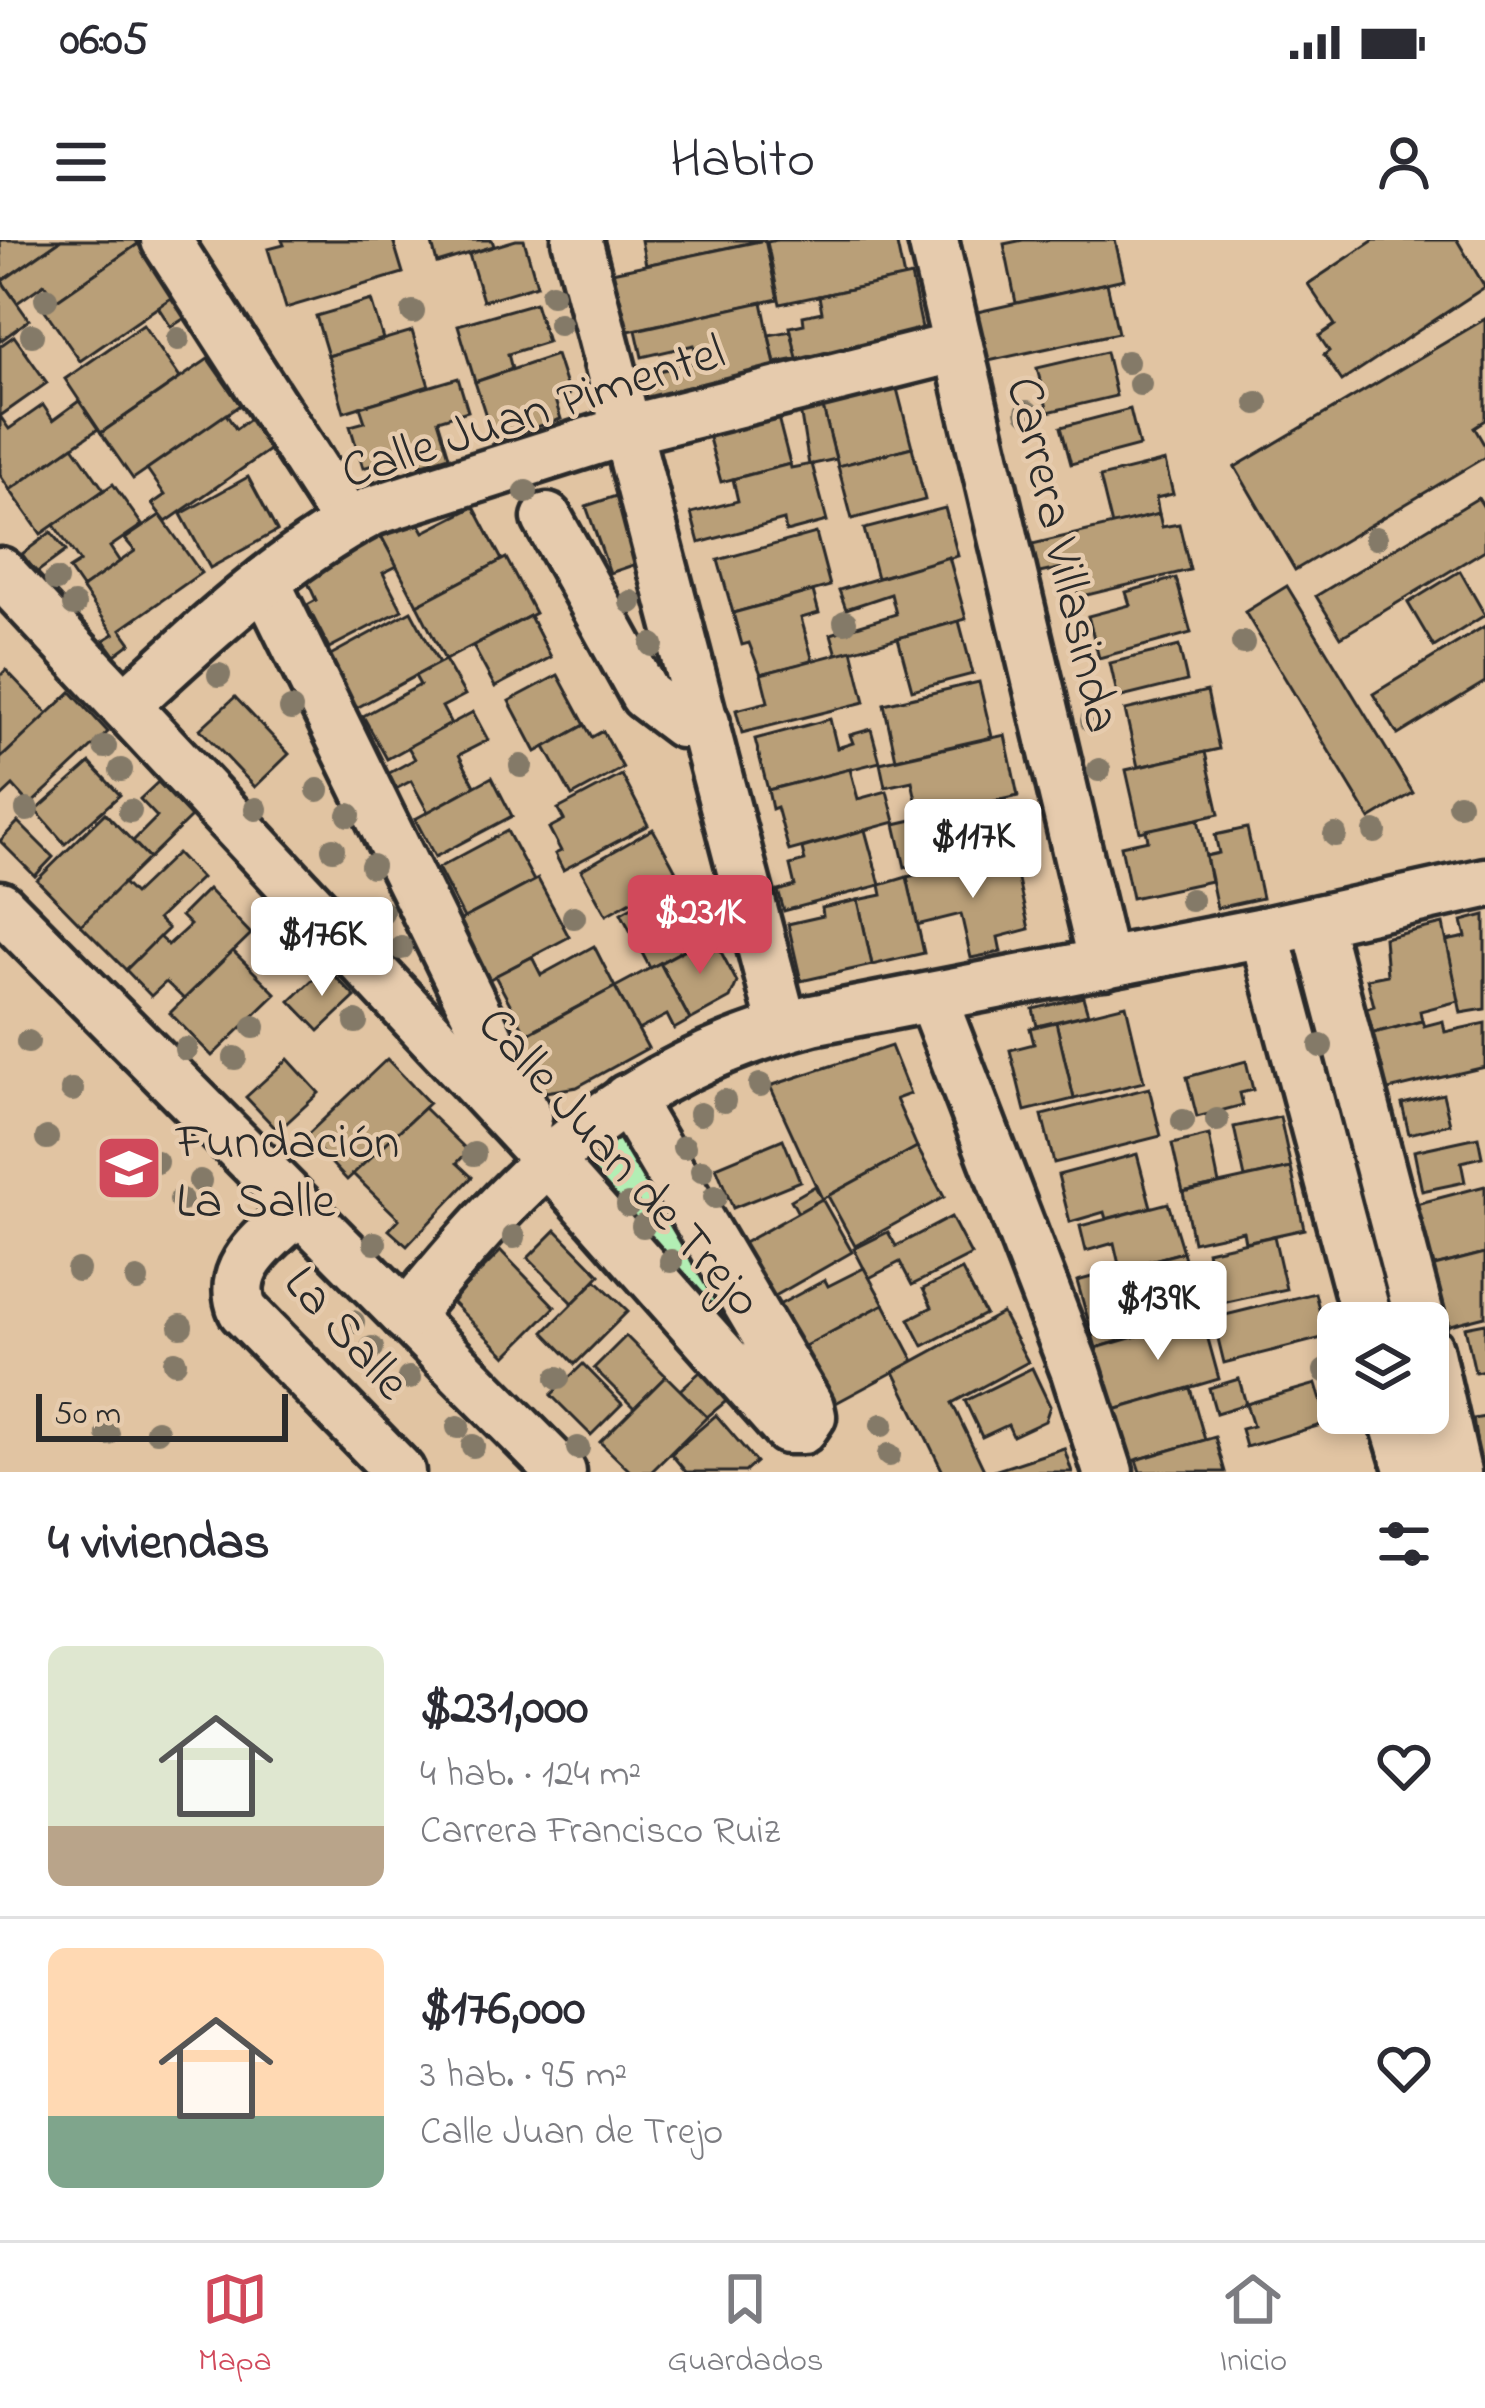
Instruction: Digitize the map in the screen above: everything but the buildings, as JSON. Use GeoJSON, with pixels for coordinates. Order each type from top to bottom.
{"type":"FeatureCollection","features":[{"type":"Feature","properties":{"kind":"street"},"geometry":{"type":"LineString","coordinates":[[166,240],[348,524]]}},
{"type":"Feature","properties":{"kind":"street"},"geometry":{"type":"LineString","coordinates":[[577,240],[783,1028]]}},
{"type":"Feature","properties":{"kind":"street","name":"Carrera Villasinda"},"geometry":{"type":"LineString","coordinates":[[933,240],[1104,964]]}},
{"type":"Feature","properties":{"kind":"street","name":"Calle Juan Pimentel"},"geometry":{"type":"LineString","coordinates":[[124,705],[265,582],[348,524],[424,492],[628,430],[958,346]]}},
{"type":"Feature","properties":{"kind":"street"},"geometry":{"type":"LineString","coordinates":[[547,518],[645,694],[682,723],[705,723]]}},
{"type":"Feature","properties":{"kind":"street","name":"Calle Juan de Trejo"},"geometry":{"type":"LineString","coordinates":[[0,572],[547,1159],[787,1429],[802,1430],[811,1416],[809,1407],[627,1099]]}},
{"type":"Feature","properties":{"kind":"street"},"geometry":{"type":"LineString","coordinates":[[265,582],[547,1159]]}},
{"type":"Feature","properties":{"kind":"street"},"geometry":{"type":"LineString","coordinates":[[406,1316],[500,1204],[547,1159],[627,1099],[719,1050],[783,1028],[1485,883]]}},
{"type":"Feature","properties":{"kind":"street"},"geometry":{"type":"LineString","coordinates":[[0,906],[561,1472]]}},
{"type":"Feature","properties":{"kind":"street"},"geometry":{"type":"LineString","coordinates":[[1316,921],[1416,1302]]}},
{"type":"Feature","properties":{"kind":"street"},"geometry":{"type":"LineString","coordinates":[[1264,932],[1362,1302]]}},
{"type":"Feature","properties":{"kind":"street"},"geometry":{"type":"LineString","coordinates":[[932,998],[1076,1372],[1108,1472]]}},
{"type":"Feature","properties":{"kind":"street","name":"La Salle"},"geometry":{"type":"LineString","coordinates":[[299,1209],[236,1277],[243,1310],[400,1472]]}},
{"type":"Feature","properties":{"kind":"street"},"geometry":{"type":"LineString","coordinates":[[1398,1434],[1410,1472]]}},
{"type":"Feature","properties":{"kind":"street"},"geometry":{"type":"LineString","coordinates":[[1447,1434],[1456,1472]]}},
{"type":"Feature","properties":{"kind":"green space"},"geometry":{"type":"Polygon","coordinates":[[[618,1104],[808,1423],[547,1159],[618,1104]]]}},
{"type":"Feature","properties":{"kind":"place","name":"Fundación La Salle"},"geometry":{"type":"Point","coordinates":[129,1168]}}]}
